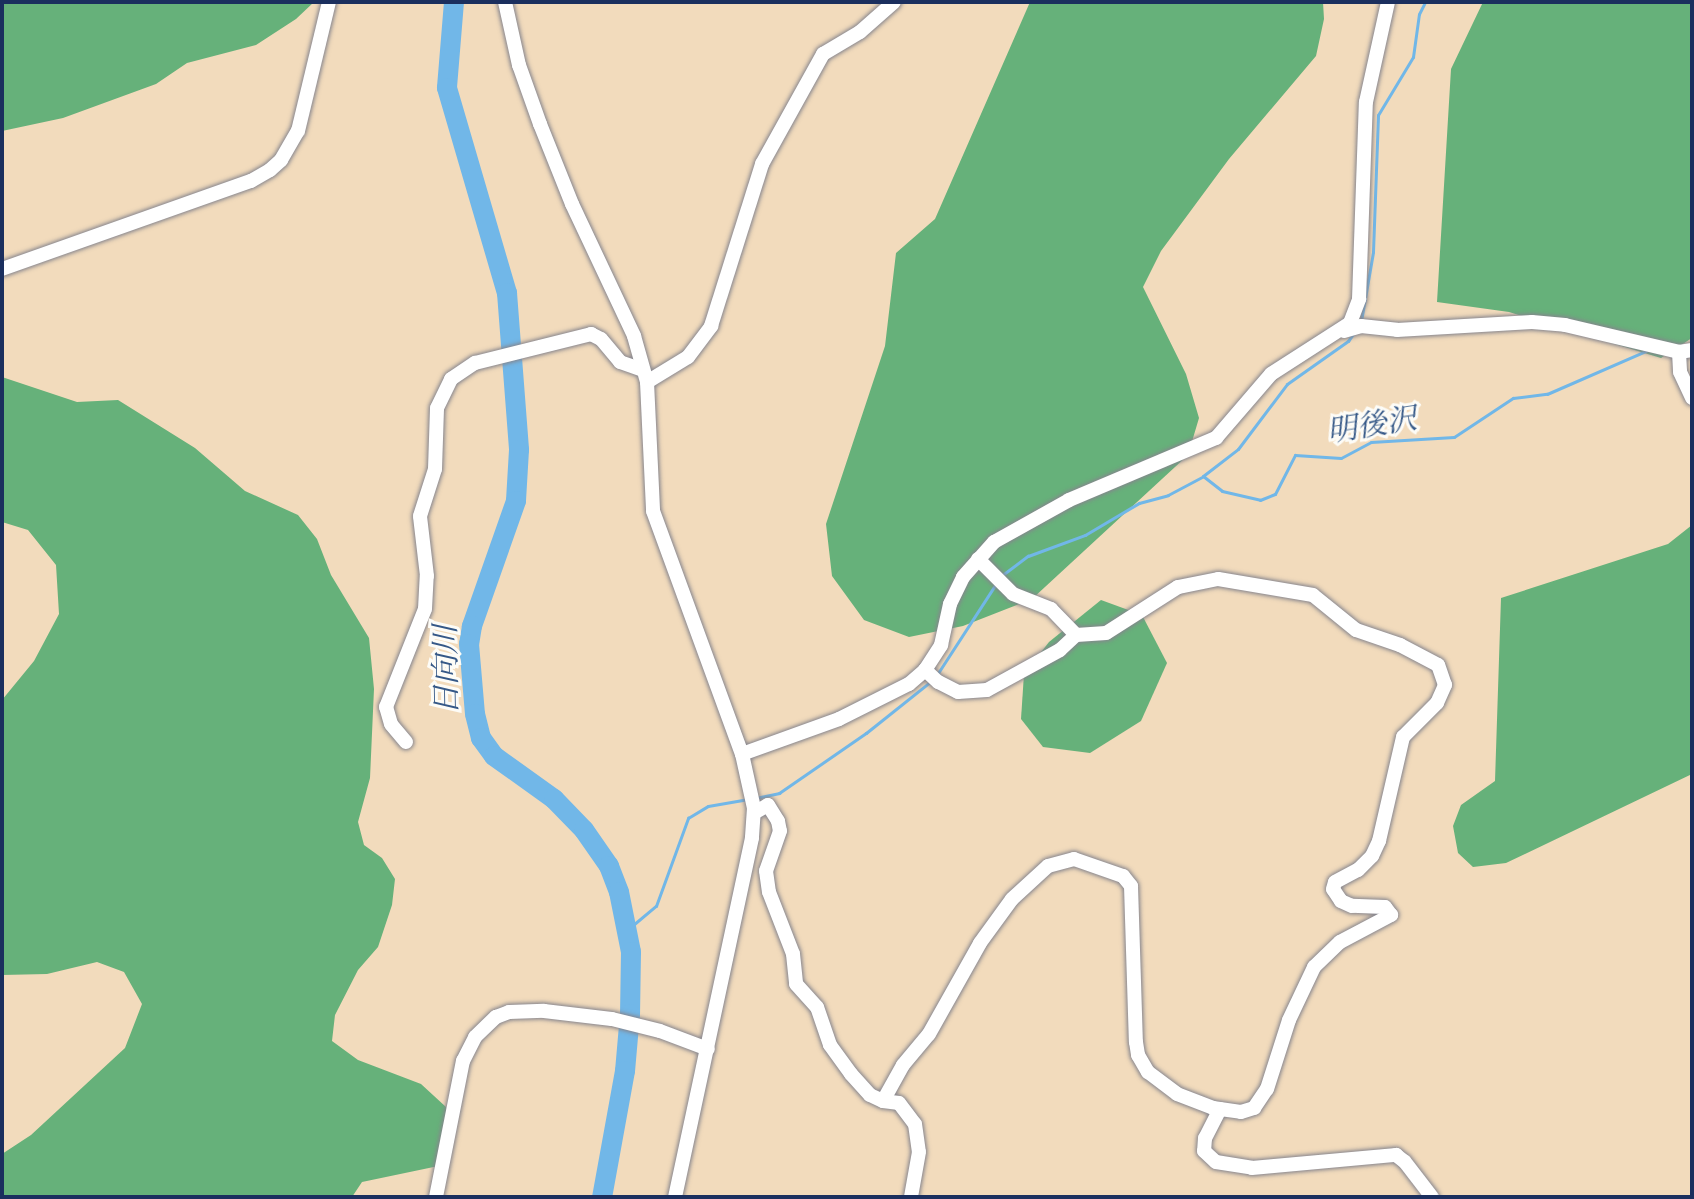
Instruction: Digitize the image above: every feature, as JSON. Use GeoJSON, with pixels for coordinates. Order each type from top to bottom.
{"type":"FeatureCollection","features":[{"type":"Feature","properties":{"kind":"street"},"geometry":{"type":"LineString","coordinates":[[2,269],[251,181],[270,170],[281,160],[298,131],[329,2]]}},
{"type":"Feature","properties":{"kind":"street"},"geometry":{"type":"LineString","coordinates":[[505,2],[519,65],[535,112],[572,204],[634,336],[645,376],[653,511],[742,754],[754,806],[708,1049],[675,1197]]}},
{"type":"Feature","properties":{"kind":"street"},"geometry":{"type":"LineString","coordinates":[[645,376],[688,357],[711,326],[762,164],[823,54],[860,32],[894,2]]}},
{"type":"Feature","properties":{"kind":"street"},"geometry":{"type":"LineString","coordinates":[[1340,332],[1350,323],[1359,299],[1366,102],[1388,2]]}},
{"type":"Feature","properties":{"kind":"street"},"geometry":{"type":"LineString","coordinates":[[742,754],[870,706],[925,670],[941,645],[956,590],[994,542],[1069,500],[1216,438],[1271,374],[1293,357],[1340,332],[1361,326],[1397,330],[1532,322],[1565,325],[1686,351],[1680,372],[1692,398]]}},
{"type":"Feature","properties":{"kind":"street"},"geometry":{"type":"LineString","coordinates":[[406,742],[391,724],[386,707],[425,609],[428,587],[420,516],[435,469],[437,408],[451,379],[475,363],[591,334],[601,339],[620,362],[645,376]]}},
{"type":"Feature","properties":{"kind":"street"},"geometry":{"type":"LineString","coordinates":[[978,559],[1013,594],[1051,609],[1076,635]]}},
{"type":"Feature","properties":{"kind":"street"},"geometry":{"type":"LineString","coordinates":[[883,1101],[903,1065],[929,1034],[980,943],[1012,899],[1048,866],[1074,859],[1123,876],[1131,886],[1135,923],[1136,1042],[1142,1064],[1155,1079],[1177,1094],[1220,1109],[1249,1111],[1259,1105],[1272,1076],[1293,1010],[1314,967],[1340,942],[1391,915],[1385,907],[1352,906],[1341,901],[1333,889],[1341,876],[1358,870],[1372,856],[1389,801],[1398,750],[1408,728],[1437,703],[1445,685],[1442,671],[1424,656],[1347,625],[1313,595],[1237,580],[1192,582],[1106,633],[1076,635],[1060,650],[987,690],[958,692],[938,682],[925,670]]}},
{"type":"Feature","properties":{"kind":"street"},"geometry":{"type":"LineString","coordinates":[[754,806],[768,805],[778,821],[780,831],[766,871],[769,892],[793,954],[796,984],[817,1007],[830,1045],[843,1065],[870,1095],[899,1103],[915,1124],[919,1152],[911,1197]]}},
{"type":"Feature","properties":{"kind":"street"},"geometry":{"type":"LineString","coordinates":[[436,1197],[457,1079],[468,1048],[481,1030],[503,1014],[523,1011],[612,1019],[660,1031],[708,1049]]}},
{"type":"Feature","properties":{"kind":"street"},"geometry":{"type":"LineString","coordinates":[[1220,1109],[1205,1138],[1204,1151],[1216,1162],[1252,1168],[1396,1155],[1432,1197]]}},
{"type":"Feature","properties":{"kind":"green space"},"geometry":{"type":"Polygon","coordinates":[[[2,2],[314,2],[296,19],[256,45],[187,63],[156,84],[63,118],[2,131],[2,2]]]}},
{"type":"Feature","properties":{"kind":"green space"},"geometry":{"type":"Polygon","coordinates":[[[1030,2],[1323,2],[1324,19],[1316,56],[1229,159],[1161,251],[1143,287],[1186,374],[1199,418],[1188,455],[1032,599],[963,626],[909,637],[864,620],[832,576],[826,524],[885,346],[896,253],[935,219],[1030,2]]]}},
{"type":"Feature","properties":{"kind":"green space"},"geometry":{"type":"Polygon","coordinates":[[[1483,2],[1692,2],[1692,338],[1661,358],[1509,312],[1437,302],[1451,69],[1483,2]]]}},
{"type":"Feature","properties":{"kind":"green space"},"geometry":{"type":"Polygon","coordinates":[[[2,377],[77,402],[118,400],[195,448],[245,491],[298,515],[317,539],[331,575],[369,638],[374,689],[370,778],[358,822],[364,845],[382,858],[395,879],[392,905],[378,947],[358,970],[335,1015],[332,1041],[358,1060],[421,1084],[446,1107],[453,1140],[448,1164],[362,1182],[352,1197],[2,1197],[2,1154],[31,1135],[125,1048],[142,1004],[124,972],[97,962],[47,974],[2,975],[2,700],[34,661],[59,614],[56,565],[28,530],[2,522],[2,377]]]}},
{"type":"Feature","properties":{"kind":"green space"},"geometry":{"type":"Polygon","coordinates":[[[1692,525],[1692,774],[1506,863],[1473,867],[1458,853],[1453,826],[1461,805],[1495,781],[1501,598],[1668,544],[1692,525]]]}},
{"type":"Feature","properties":{"kind":"green space"},"geometry":{"type":"Polygon","coordinates":[[[1101,600],[1142,615],[1167,663],[1141,721],[1090,753],[1043,747],[1021,719],[1024,674],[1049,642],[1101,600]]]}},
{"type":"Feature","properties":{"kind":"waterway","name":"日向川"},"geometry":{"type":"LineString","coordinates":[[454,2],[447,88],[507,293],[519,450],[516,501],[472,626],[469,644],[475,714],[481,738],[494,756],[554,799],[584,830],[609,866],[619,892],[631,952],[630,1014],[625,1071],[602,1197]]}},
{"type":"Feature","properties":{"kind":"waterway"},"geometry":{"type":"LineString","coordinates":[[1361,321],[1373,252],[1378,115],[1413,57],[1419,14],[1425,2]]}},
{"type":"Feature","properties":{"kind":"waterway","name":"明後沢"},"geometry":{"type":"LineString","coordinates":[[1001,576],[1028,556],[1085,535],[1139,503],[1168,495],[1203,476],[1238,449],[1287,384],[1348,341],[1353,334]]}},
{"type":"Feature","properties":{"kind":"waterway","name":"明後沢"},"geometry":{"type":"LineString","coordinates":[[1203,476],[1222,491],[1260,500],[1275,494],[1295,455],[1341,458],[1371,442],[1454,437],[1513,398],[1547,394],[1646,351]]}},
{"type":"Feature","properties":{"kind":"waterway"},"geometry":{"type":"LineString","coordinates":[[938,673],[997,582]]}},
{"type":"Feature","properties":{"kind":"waterway"},"geometry":{"type":"LineString","coordinates":[[756,798],[779,793],[866,733],[930,682]]}},
{"type":"Feature","properties":{"kind":"waterway"},"geometry":{"type":"LineString","coordinates":[[627,930],[656,906],[688,818],[708,806],[748,799]]}}]}
